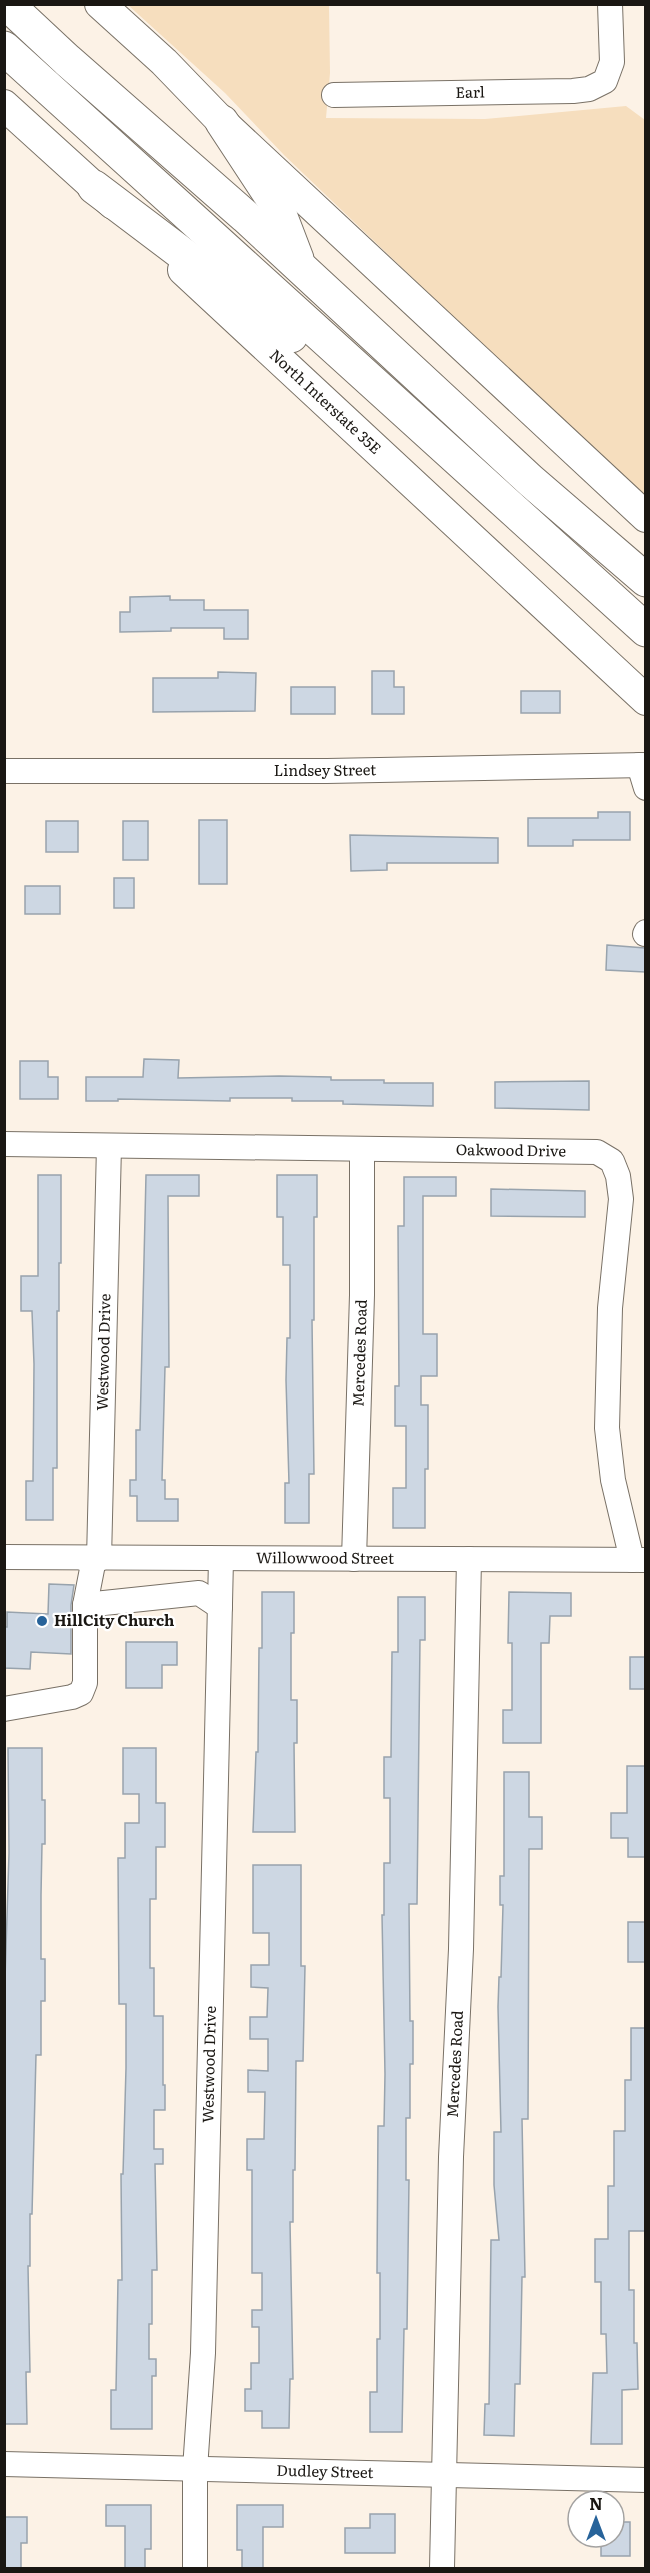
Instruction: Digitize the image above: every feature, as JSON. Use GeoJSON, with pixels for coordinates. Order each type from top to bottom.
{"type":"FeatureCollection","features":[{"type":"Feature","properties":{"kind":"highway"},"geometry":{"type":"LineString","coordinates":[[7,4],[301,269],[531,481],[640,573]]}},
{"type":"Feature","properties":{"kind":"highway"},"geometry":{"type":"LineString","coordinates":[[4,48],[645,630]]}},
{"type":"Feature","properties":{"kind":"highway"},"geometry":{"type":"LineString","coordinates":[[222,122],[276,204],[301,269]]}},
{"type":"Feature","properties":{"kind":"highway"},"geometry":{"type":"LineString","coordinates":[[94,187],[223,283],[345,379],[399,408]]}},
{"type":"Feature","properties":{"kind":"main road"},"geometry":{"type":"LineString","coordinates":[[100,4],[164,62],[222,122],[645,517]]}},
{"type":"Feature","properties":{"kind":"main road","name":"North Interstate 35E"},"geometry":{"type":"LineString","coordinates":[[4,105],[645,700]]}},
{"type":"Feature","properties":{"kind":"street","name":"Earl"},"geometry":{"type":"LineString","coordinates":[[334,95],[589,89],[605,81],[612,62],[610,4]]}},
{"type":"Feature","properties":{"kind":"street","name":"Lindsey Street"},"geometry":{"type":"LineString","coordinates":[[4,771],[643,773]]}},
{"type":"Feature","properties":{"kind":"street","name":"Oakwood Drive"},"geometry":{"type":"LineString","coordinates":[[4,1144],[597,1152],[612,1161],[618,1176],[621,1198],[610,1308],[607,1428],[613,1480],[639,1560]]}},
{"type":"Feature","properties":{"kind":"street","name":"Westwood Drive"},"geometry":{"type":"LineString","coordinates":[[85,1605],[93,1564],[109,1146]]}},
{"type":"Feature","properties":{"kind":"street","name":"Mercedes Road"},"geometry":{"type":"LineString","coordinates":[[354,1559],[362,1295],[362,1149]]}},
{"type":"Feature","properties":{"kind":"street","name":"Willowwood Street"},"geometry":{"type":"LineString","coordinates":[[4,1557],[639,1560]]}},
{"type":"Feature","properties":{"kind":"street","name":"Westwood Drive"},"geometry":{"type":"LineString","coordinates":[[195,2568],[195,2469],[204,2329],[221,1559]]}},
{"type":"Feature","properties":{"kind":"street","name":"Mercedes Road"},"geometry":{"type":"LineString","coordinates":[[442,2568],[446,2475],[451,2169],[461,1949],[469,1559]]}},
{"type":"Feature","properties":{"kind":"street"},"geometry":{"type":"LineString","coordinates":[[4,1709],[72,1697],[81,1693],[85,1683],[85,1605],[199,1593],[220,1608]]}},
{"type":"Feature","properties":{"kind":"street","name":"Dudley Street"},"geometry":{"type":"LineString","coordinates":[[4,2464],[645,2480]]}},
{"type":"Feature","properties":{"kind":"shaded area"},"geometry":{"type":"Polygon","coordinates":[[[128,5],[329,5],[330,73],[326,118],[485,119],[626,106],[645,120],[645,500],[284,155],[225,93],[128,5]]]}},
{"type":"Feature","properties":{"kind":"building"},"geometry":{"type":"Polygon","coordinates":[[[170,596],[170,600],[204,600],[204,610],[248,610],[248,639],[224,639],[224,628],[171,628],[171,631],[120,632],[120,612],[130,612],[130,597],[170,596]]]}},
{"type":"Feature","properties":{"kind":"building"},"geometry":{"type":"Polygon","coordinates":[[[372,671],[394,671],[394,687],[404,687],[404,714],[372,714],[372,671]]]}},
{"type":"Feature","properties":{"kind":"building"},"geometry":{"type":"Polygon","coordinates":[[[218,672],[256,673],[255,711],[153,712],[153,678],[218,678],[218,672]]]}},
{"type":"Feature","properties":{"kind":"building"},"geometry":{"type":"Polygon","coordinates":[[[291,687],[335,687],[335,714],[291,714],[291,687]]]}},
{"type":"Feature","properties":{"kind":"building"},"geometry":{"type":"Polygon","coordinates":[[[521,691],[560,691],[560,713],[521,713],[521,691]]]}},
{"type":"Feature","properties":{"kind":"building"},"geometry":{"type":"Polygon","coordinates":[[[598,812],[630,812],[630,840],[573,840],[573,846],[528,846],[528,818],[598,818],[598,812]]]}},
{"type":"Feature","properties":{"kind":"building"},"geometry":{"type":"Polygon","coordinates":[[[199,820],[227,820],[227,884],[199,884],[199,820]]]}},
{"type":"Feature","properties":{"kind":"building"},"geometry":{"type":"Polygon","coordinates":[[[46,821],[78,821],[78,852],[46,852],[46,821]]]}},
{"type":"Feature","properties":{"kind":"building"},"geometry":{"type":"Polygon","coordinates":[[[123,821],[148,821],[148,860],[123,860],[123,821]]]}},
{"type":"Feature","properties":{"kind":"building"},"geometry":{"type":"Polygon","coordinates":[[[350,835],[498,838],[498,863],[387,863],[387,870],[351,871],[350,835]]]}},
{"type":"Feature","properties":{"kind":"building"},"geometry":{"type":"Polygon","coordinates":[[[114,878],[134,878],[134,908],[114,908],[114,878]]]}},
{"type":"Feature","properties":{"kind":"building"},"geometry":{"type":"Polygon","coordinates":[[[25,886],[60,886],[60,914],[25,914],[25,886]]]}},
{"type":"Feature","properties":{"kind":"building"},"geometry":{"type":"Polygon","coordinates":[[[607,945],[645,948],[645,972],[606,970],[607,945]]]}},
{"type":"Feature","properties":{"kind":"building"},"geometry":{"type":"Polygon","coordinates":[[[144,1059],[179,1060],[178,1078],[331,1077],[331,1080],[433,1083],[433,1106],[343,1104],[343,1101],[292,1101],[292,1098],[230,1098],[230,1101],[118,1099],[118,1101],[86,1101],[86,1077],[143,1077],[144,1059]]]}},
{"type":"Feature","properties":{"kind":"building"},"geometry":{"type":"Polygon","coordinates":[[[20,1061],[48,1061],[48,1077],[58,1077],[58,1099],[20,1099],[20,1061]]]}},
{"type":"Feature","properties":{"kind":"building"},"geometry":{"type":"Polygon","coordinates":[[[589,1081],[589,1110],[495,1108],[495,1082],[589,1081]]]}},
{"type":"Feature","properties":{"kind":"building"},"geometry":{"type":"Polygon","coordinates":[[[38,1175],[61,1175],[61,1263],[59,1263],[59,1311],[57,1311],[57,1468],[53,1468],[53,1520],[26,1520],[26,1481],[33,1481],[34,1364],[32,1311],[21,1311],[21,1276],[38,1276],[38,1175]]]}},
{"type":"Feature","properties":{"kind":"building"},"geometry":{"type":"Polygon","coordinates":[[[146,1175],[199,1175],[199,1196],[168,1196],[169,1367],[165,1367],[162,1480],[165,1480],[165,1499],[178,1499],[178,1521],[137,1521],[137,1496],[130,1496],[130,1480],[136,1480],[136,1430],[140,1430],[146,1175]]]}},
{"type":"Feature","properties":{"kind":"building"},"geometry":{"type":"Polygon","coordinates":[[[277,1175],[317,1175],[317,1217],[314,1217],[314,1320],[312,1320],[314,1474],[309,1474],[309,1523],[285,1523],[285,1483],[289,1483],[286,1380],[287,1338],[290,1338],[290,1265],[283,1265],[283,1217],[277,1217],[277,1175]]]}},
{"type":"Feature","properties":{"kind":"building"},"geometry":{"type":"Polygon","coordinates":[[[404,1177],[456,1177],[456,1196],[423,1196],[423,1334],[437,1334],[437,1376],[421,1376],[421,1405],[428,1405],[425,1528],[393,1528],[393,1488],[406,1488],[406,1426],[395,1426],[395,1386],[399,1386],[398,1226],[404,1226],[404,1177]]]}},
{"type":"Feature","properties":{"kind":"building"},"geometry":{"type":"Polygon","coordinates":[[[491,1189],[585,1191],[585,1217],[491,1216],[491,1189]]]}},
{"type":"Feature","properties":{"kind":"building","name":"HillCity Church"},"geometry":{"type":"Polygon","coordinates":[[[49,1584],[74,1585],[71,1605],[71,1654],[31,1652],[30,1669],[4,1668],[4,1627],[7,1627],[7,1612],[48,1614],[49,1584]]]}},
{"type":"Feature","properties":{"kind":"building"},"geometry":{"type":"Polygon","coordinates":[[[262,1592],[294,1592],[294,1633],[291,1633],[291,1700],[297,1700],[297,1743],[294,1743],[295,1832],[253,1832],[256,1752],[258,1752],[259,1648],[262,1648],[262,1592]]]}},
{"type":"Feature","properties":{"kind":"building"},"geometry":{"type":"Polygon","coordinates":[[[509,1592],[571,1593],[571,1616],[550,1616],[549,1643],[541,1643],[541,1743],[503,1743],[503,1710],[512,1710],[512,1643],[508,1643],[509,1592]]]}},
{"type":"Feature","properties":{"kind":"building"},"geometry":{"type":"Polygon","coordinates":[[[398,1597],[425,1597],[425,1640],[420,1640],[417,1904],[409,1904],[410,2021],[413,2021],[413,2064],[410,2064],[410,2118],[406,2118],[406,2180],[409,2180],[407,2329],[404,2329],[402,2432],[370,2432],[370,2392],[377,2392],[377,2339],[380,2339],[380,2273],[377,2273],[378,2126],[384,2126],[385,2074],[382,1915],[384,1915],[384,1863],[390,1863],[390,1798],[384,1798],[384,1757],[391,1757],[392,1652],[398,1652],[398,1597]]]}},
{"type":"Feature","properties":{"kind":"building"},"geometry":{"type":"Polygon","coordinates":[[[126,1642],[177,1642],[177,1665],[162,1665],[162,1688],[126,1688],[126,1642]]]}},
{"type":"Feature","properties":{"kind":"building"},"geometry":{"type":"Polygon","coordinates":[[[630,1657],[645,1657],[645,1689],[630,1689],[630,1657]]]}},
{"type":"Feature","properties":{"kind":"building"},"geometry":{"type":"Polygon","coordinates":[[[8,1748],[42,1748],[42,1800],[45,1800],[45,1844],[42,1844],[41,1959],[45,1959],[45,2001],[41,2001],[41,2055],[36,2055],[32,2214],[30,2214],[30,2266],[28,2266],[30,2372],[26,2372],[27,2424],[4,2424],[4,2011],[9,1853],[8,1748]]]}},
{"type":"Feature","properties":{"kind":"building"},"geometry":{"type":"Polygon","coordinates":[[[123,1748],[156,1748],[156,1803],[165,1803],[165,1847],[156,1847],[156,1899],[150,1899],[150,1968],[154,1968],[154,2016],[163,2016],[163,2085],[165,2085],[165,2110],[154,2110],[154,2149],[163,2149],[163,2164],[155,2164],[157,2270],[152,2270],[152,2324],[149,2324],[149,2359],[156,2359],[156,2376],[152,2376],[152,2429],[111,2429],[111,2390],[116,2390],[118,2280],[122,2280],[121,2174],[123,2174],[126,2068],[126,2004],[119,2004],[118,1858],[125,1858],[125,1823],[139,1823],[139,1794],[123,1794],[123,1748]]]}},
{"type":"Feature","properties":{"kind":"building"},"geometry":{"type":"Polygon","coordinates":[[[627,1766],[645,1766],[645,1857],[628,1857],[628,1838],[611,1838],[611,1813],[627,1813],[627,1766]]]}},
{"type":"Feature","properties":{"kind":"building"},"geometry":{"type":"Polygon","coordinates":[[[504,1772],[529,1772],[529,1817],[542,1817],[542,1849],[529,1849],[528,2119],[522,2119],[525,2277],[522,2277],[520,2384],[515,2384],[514,2436],[484,2435],[485,2404],[489,2404],[491,2240],[499,2240],[494,2185],[494,2132],[501,2132],[498,2007],[503,1905],[500,1905],[500,1876],[504,1876],[504,1772]]]}},
{"type":"Feature","properties":{"kind":"building"},"geometry":{"type":"Polygon","coordinates":[[[253,1865],[301,1865],[301,1966],[305,1966],[303,2061],[296,2061],[295,2170],[293,2170],[293,2222],[290,2222],[293,2379],[290,2379],[289,2428],[262,2428],[262,2411],[245,2411],[245,2389],[251,2389],[251,2363],[259,2363],[259,2327],[252,2327],[252,2310],[262,2310],[262,2273],[252,2273],[252,2170],[247,2170],[247,2139],[264,2139],[265,2092],[248,2092],[248,2070],[268,2071],[268,2039],[250,2039],[250,2017],[267,2017],[268,1988],[251,1987],[251,1965],[269,1965],[269,1933],[253,1933],[253,1865]]]}},
{"type":"Feature","properties":{"kind":"building"},"geometry":{"type":"Polygon","coordinates":[[[628,1922],[645,1922],[645,1962],[628,1962],[628,1922]]]}},
{"type":"Feature","properties":{"kind":"building"},"geometry":{"type":"Polygon","coordinates":[[[631,2028],[645,2028],[645,2231],[629,2231],[629,2290],[634,2290],[634,2343],[637,2343],[638,2389],[622,2390],[622,2444],[591,2444],[593,2373],[607,2373],[606,2334],[601,2334],[601,2282],[595,2282],[595,2239],[608,2239],[608,2186],[614,2186],[614,2131],[625,2131],[625,2080],[631,2080],[631,2028]]]}},
{"type":"Feature","properties":{"kind":"building"},"geometry":{"type":"Polygon","coordinates":[[[106,2505],[151,2505],[151,2549],[145,2549],[145,2568],[125,2568],[125,2526],[106,2526],[106,2505]]]}},
{"type":"Feature","properties":{"kind":"building"},"geometry":{"type":"Polygon","coordinates":[[[237,2505],[283,2505],[283,2527],[263,2527],[263,2568],[242,2568],[242,2550],[237,2550],[237,2505]]]}},
{"type":"Feature","properties":{"kind":"building"},"geometry":{"type":"Polygon","coordinates":[[[370,2514],[395,2514],[395,2553],[345,2553],[345,2528],[370,2528],[370,2514]]]}},
{"type":"Feature","properties":{"kind":"building"},"geometry":{"type":"Polygon","coordinates":[[[4,2517],[27,2517],[27,2543],[21,2543],[21,2568],[4,2568],[4,2517]]]}},
{"type":"Feature","properties":{"kind":"building"},"geometry":{"type":"Polygon","coordinates":[[[626,2522],[630,2522],[630,2556],[601,2556],[601,2549],[626,2549],[626,2522]]]}},
{"type":"Feature","properties":{"kind":"place","name":"HillCity Church"},"geometry":{"type":"Point","coordinates":[42,1621]}}]}
